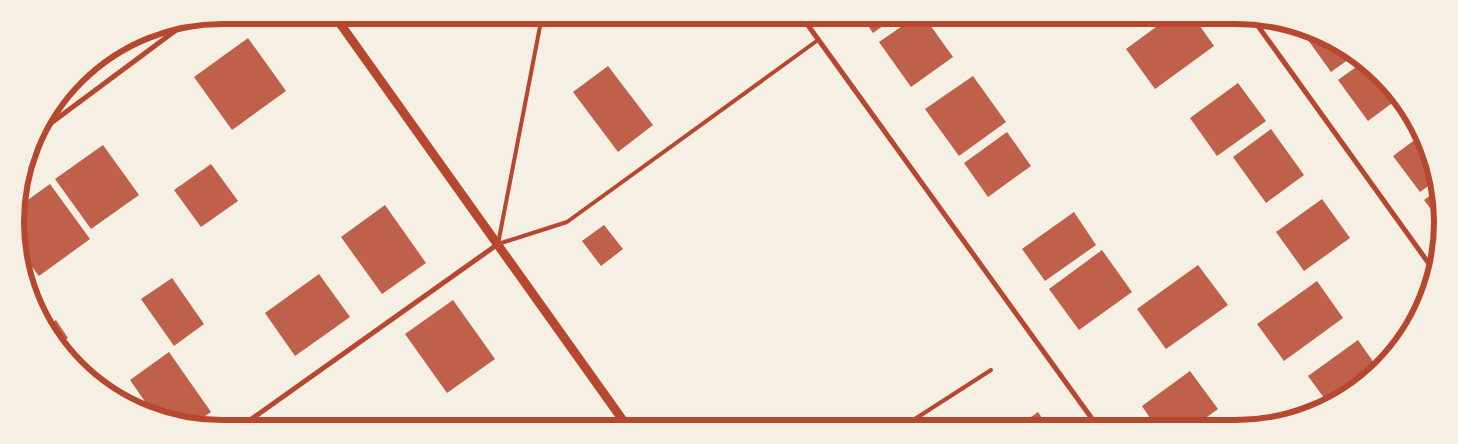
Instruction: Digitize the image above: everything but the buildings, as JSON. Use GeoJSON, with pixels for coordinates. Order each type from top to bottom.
{"type":"FeatureCollection","features":[{"type":"Feature","properties":{"kind":"street"},"geometry":{"type":"LineString","coordinates":[[340,24],[623,420]]}},
{"type":"Feature","properties":{"kind":"street"},"geometry":{"type":"LineString","coordinates":[[807,24],[1093,420]]}},
{"type":"Feature","properties":{"kind":"street"},"geometry":{"type":"LineString","coordinates":[[1257,25],[1429,264]]}},
{"type":"Feature","properties":{"kind":"street"},"geometry":{"type":"LineString","coordinates":[[49,124],[175,30]]}},
{"type":"Feature","properties":{"kind":"street"},"geometry":{"type":"LineString","coordinates":[[250,420],[498,244]]}},
{"type":"Feature","properties":{"kind":"lane"},"geometry":{"type":"LineString","coordinates":[[540,24],[498,244],[567,222],[818,40]]}},
{"type":"Feature","properties":{"kind":"lane"},"geometry":{"type":"LineString","coordinates":[[913,420],[991,370]]}}]}
